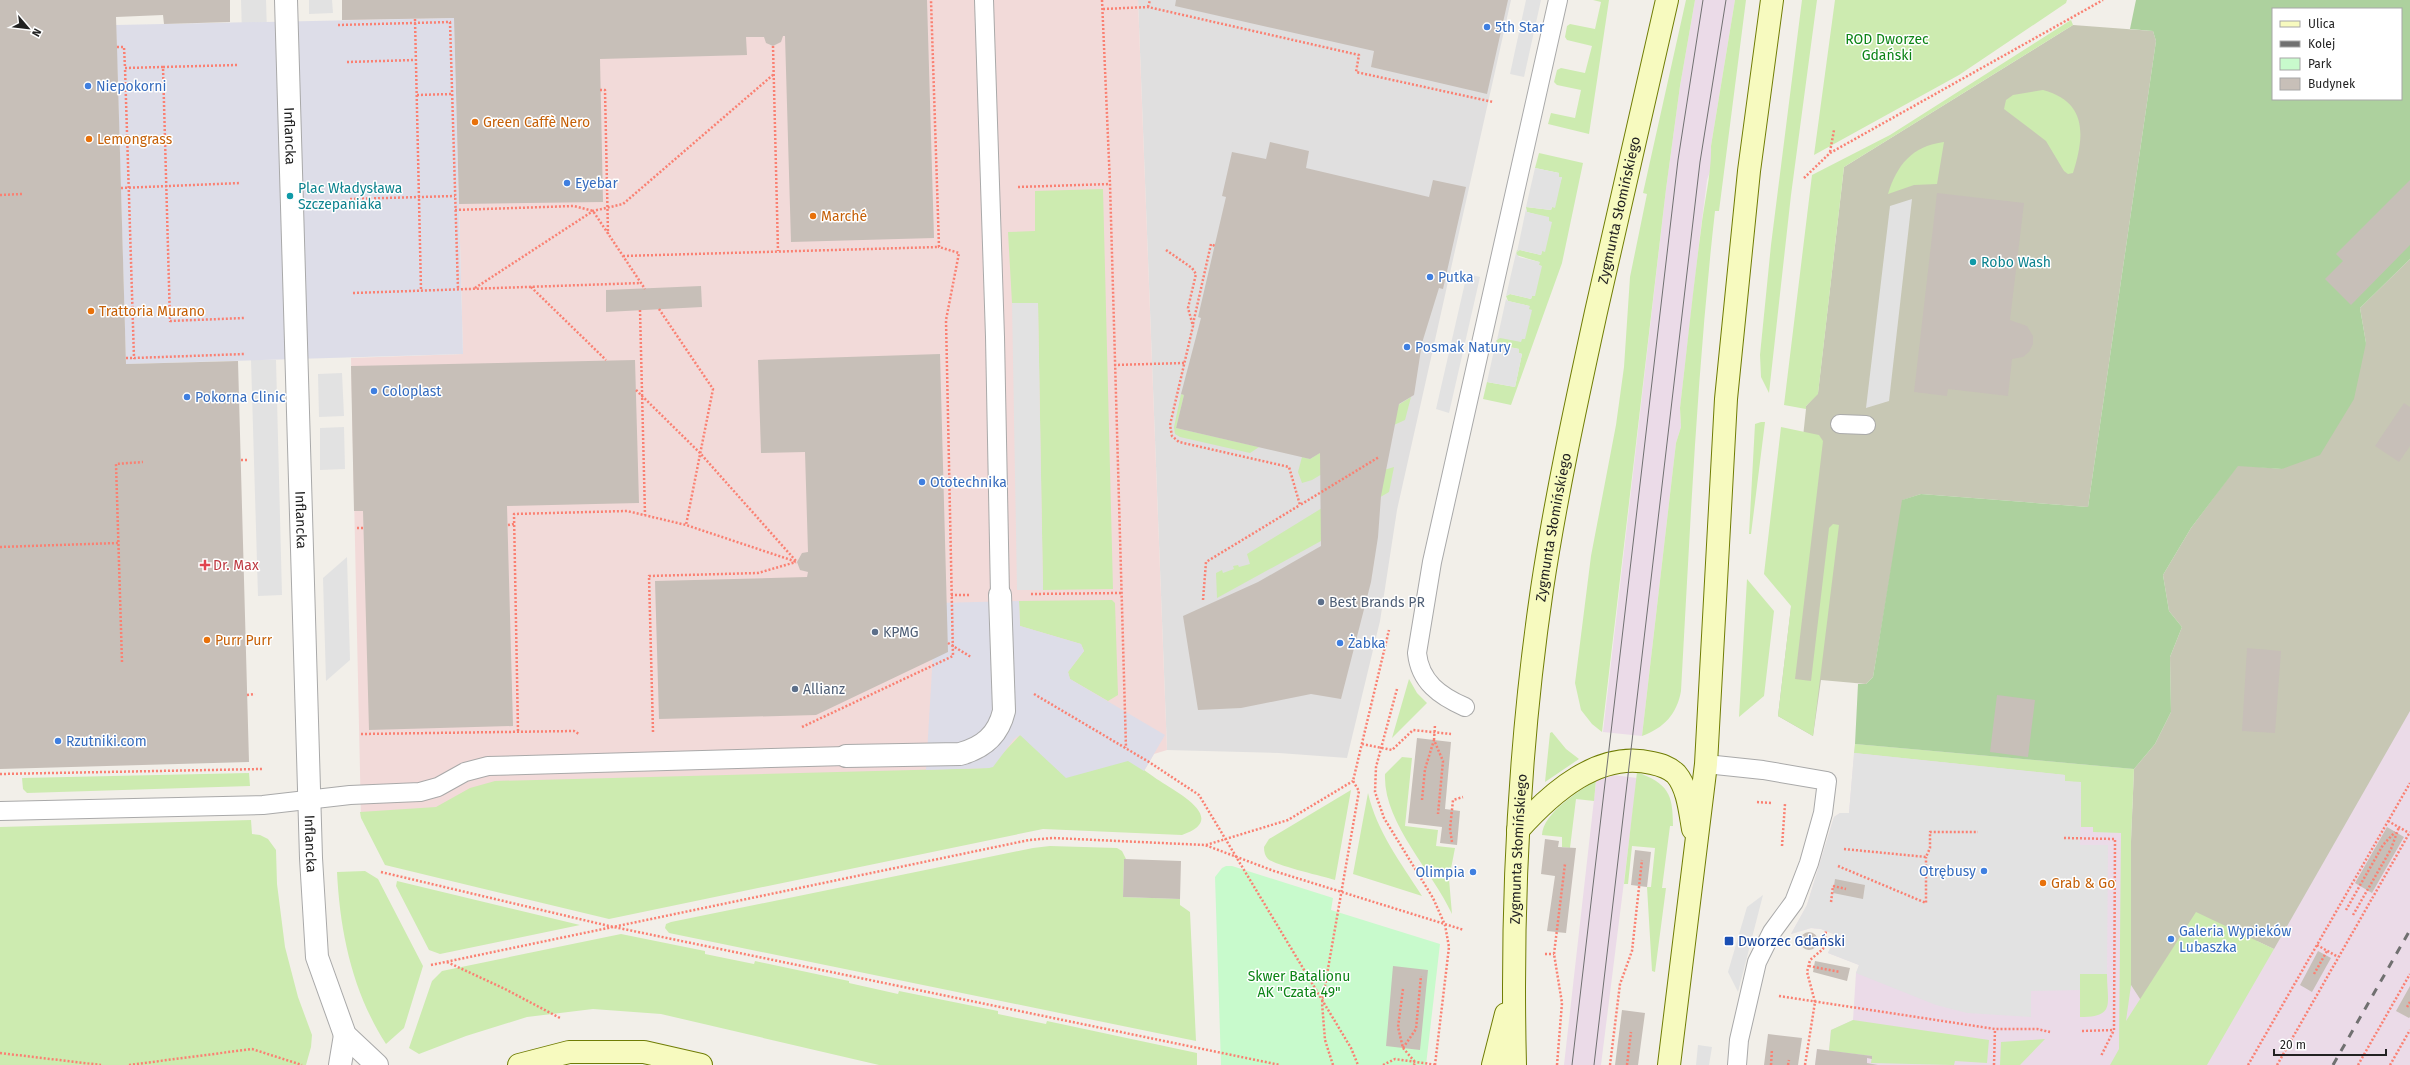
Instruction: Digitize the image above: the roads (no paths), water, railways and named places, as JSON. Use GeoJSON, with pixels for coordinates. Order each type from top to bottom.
{"type":"FeatureCollection","features":[{"type":"Feature","properties":{"kind":"main road","name":"Zygmunta Słomińskiego"},"geometry":{"type":"LineString","coordinates":[[1515,1065],[1514,985],[1518,830],[1533,660],[1554,516],[1578,394],[1667,0]]}},
{"type":"Feature","properties":{"kind":"main road"},"geometry":{"type":"LineString","coordinates":[[1669,1065],[1697,848],[1706,764],[1726,398],[1749,171],[1772,0]]}},
{"type":"Feature","properties":{"kind":"main road"},"geometry":{"type":"LineString","coordinates":[[1518,830],[1555,793],[1592,770],[1620,761],[1647,762],[1666,766],[1677,774],[1685,790],[1697,848]]}},
{"type":"Feature","properties":{"kind":"main road"},"geometry":{"type":"LineString","coordinates":[[1493,1065],[1514,985]]}},
{"type":"Feature","properties":{"kind":"main road"},"geometry":{"type":"LineString","coordinates":[[519,1065],[569,1052],[644,1052],[701,1065]]}},
{"type":"Feature","properties":{"kind":"street","name":"Inflancka"},"geometry":{"type":"LineString","coordinates":[[286,0],[309,799],[318,957],[345,1035],[377,1065]]}},
{"type":"Feature","properties":{"kind":"street"},"geometry":{"type":"LineString","coordinates":[[846,756],[960,754],[974,750],[988,741],[1001,722],[1004,711],[1000,595]]}},
{"type":"Feature","properties":{"kind":"street","name":"Inflancka"},"geometry":{"type":"LineString","coordinates":[[340,1065],[345,1035]]}},
{"type":"Feature","properties":{"kind":"lane"},"geometry":{"type":"LineString","coordinates":[[984,0],[991,188],[1000,595]]}},
{"type":"Feature","properties":{"kind":"lane"},"geometry":{"type":"LineString","coordinates":[[1465,707],[1438,693],[1430,685],[1419,667],[1417,653],[1432,562],[1558,0]]}},
{"type":"Feature","properties":{"kind":"lane"},"geometry":{"type":"LineString","coordinates":[[1840,424],[1866,425]]}},
{"type":"Feature","properties":{"kind":"lane"},"geometry":{"type":"LineString","coordinates":[[0,811],[263,805],[350,795],[420,792],[438,787],[465,772],[488,766],[846,756]]}},
{"type":"Feature","properties":{"kind":"lane"},"geometry":{"type":"LineString","coordinates":[[1706,764],[1763,770],[1827,782],[1824,813],[1809,863],[1794,902],[1772,932],[1757,962],[1739,1040],[1737,1065]]}},
{"type":"Feature","properties":{"kind":"tram line"},"geometry":{"type":"LineString","coordinates":[[1572,1065],[1678,160],[1703,0]]}},
{"type":"Feature","properties":{"kind":"tram line"},"geometry":{"type":"LineString","coordinates":[[1594,1065],[1700,162],[1726,0]]}},
{"type":"Feature","properties":{"kind":"railway"},"geometry":{"type":"LineString","coordinates":[[2333,1065],[2410,930]]}},
{"type":"Feature","properties":{"kind":"place","name":"5th Star"},"geometry":{"type":"Point","coordinates":[1487,27]}},
{"type":"Feature","properties":{"kind":"place","name":"Niepokorni"},"geometry":{"type":"Point","coordinates":[88,86]}},
{"type":"Feature","properties":{"kind":"place","name":"Green Caffè Nero"},"geometry":{"type":"Point","coordinates":[475,122]}},
{"type":"Feature","properties":{"kind":"place","name":"Lemongrass"},"geometry":{"type":"Point","coordinates":[89,139]}},
{"type":"Feature","properties":{"kind":"place","name":"Eyebar"},"geometry":{"type":"Point","coordinates":[567,183]}},
{"type":"Feature","properties":{"kind":"place","name":"Plac Władysława Szczepaniaka"},"geometry":{"type":"Point","coordinates":[290,196]}},
{"type":"Feature","properties":{"kind":"place","name":"Marché"},"geometry":{"type":"Point","coordinates":[813,216]}},
{"type":"Feature","properties":{"kind":"place","name":"Robo Wash"},"geometry":{"type":"Point","coordinates":[1973,262]}},
{"type":"Feature","properties":{"kind":"place","name":"Putka"},"geometry":{"type":"Point","coordinates":[1430,277]}},
{"type":"Feature","properties":{"kind":"place","name":"Trattoria Murano"},"geometry":{"type":"Point","coordinates":[91,311]}},
{"type":"Feature","properties":{"kind":"place","name":"Posmak Natury"},"geometry":{"type":"Point","coordinates":[1407,347]}},
{"type":"Feature","properties":{"kind":"place","name":"Coloplast"},"geometry":{"type":"Point","coordinates":[374,391]}},
{"type":"Feature","properties":{"kind":"place","name":"Pokorna Clinic"},"geometry":{"type":"Point","coordinates":[187,397]}},
{"type":"Feature","properties":{"kind":"place","name":"Ototechnika"},"geometry":{"type":"Point","coordinates":[922,482]}},
{"type":"Feature","properties":{"kind":"place","name":"Dr. Max"},"geometry":{"type":"Point","coordinates":[205,565]}},
{"type":"Feature","properties":{"kind":"place","name":"Best Brands PR"},"geometry":{"type":"Point","coordinates":[1321,602]}},
{"type":"Feature","properties":{"kind":"place","name":"KPMG"},"geometry":{"type":"Point","coordinates":[875,632]}},
{"type":"Feature","properties":{"kind":"place","name":"Purr Purr"},"geometry":{"type":"Point","coordinates":[207,640]}},
{"type":"Feature","properties":{"kind":"place","name":"Żabka"},"geometry":{"type":"Point","coordinates":[1340,643]}},
{"type":"Feature","properties":{"kind":"place","name":"Allianz"},"geometry":{"type":"Point","coordinates":[795,689]}},
{"type":"Feature","properties":{"kind":"place","name":"Rzutniki.com"},"geometry":{"type":"Point","coordinates":[58,741]}},
{"type":"Feature","properties":{"kind":"place","name":"Otrębusy"},"geometry":{"type":"Point","coordinates":[1984,871]}},
{"type":"Feature","properties":{"kind":"place","name":"Olimpia"},"geometry":{"type":"Point","coordinates":[1473,872]}},
{"type":"Feature","properties":{"kind":"place","name":"Grab & Go"},"geometry":{"type":"Point","coordinates":[2043,883]}},
{"type":"Feature","properties":{"kind":"place","name":"Galeria Wypieków Lubaszka"},"geometry":{"type":"Point","coordinates":[2171,939]}},
{"type":"Feature","properties":{"kind":"place","name":"Dworzec Gdański"},"geometry":{"type":"Point","coordinates":[1729,941]}},
{"type":"Feature","properties":{"kind":"park label","name":"ROD Dworzec Gdański"},"geometry":{"type":"Point","coordinates":[1887,48]}},
{"type":"Feature","properties":{"kind":"park label","name":"Skwer Batalionu AK \"Czata 49\""},"geometry":{"type":"Point","coordinates":[1299,984]}}]}
